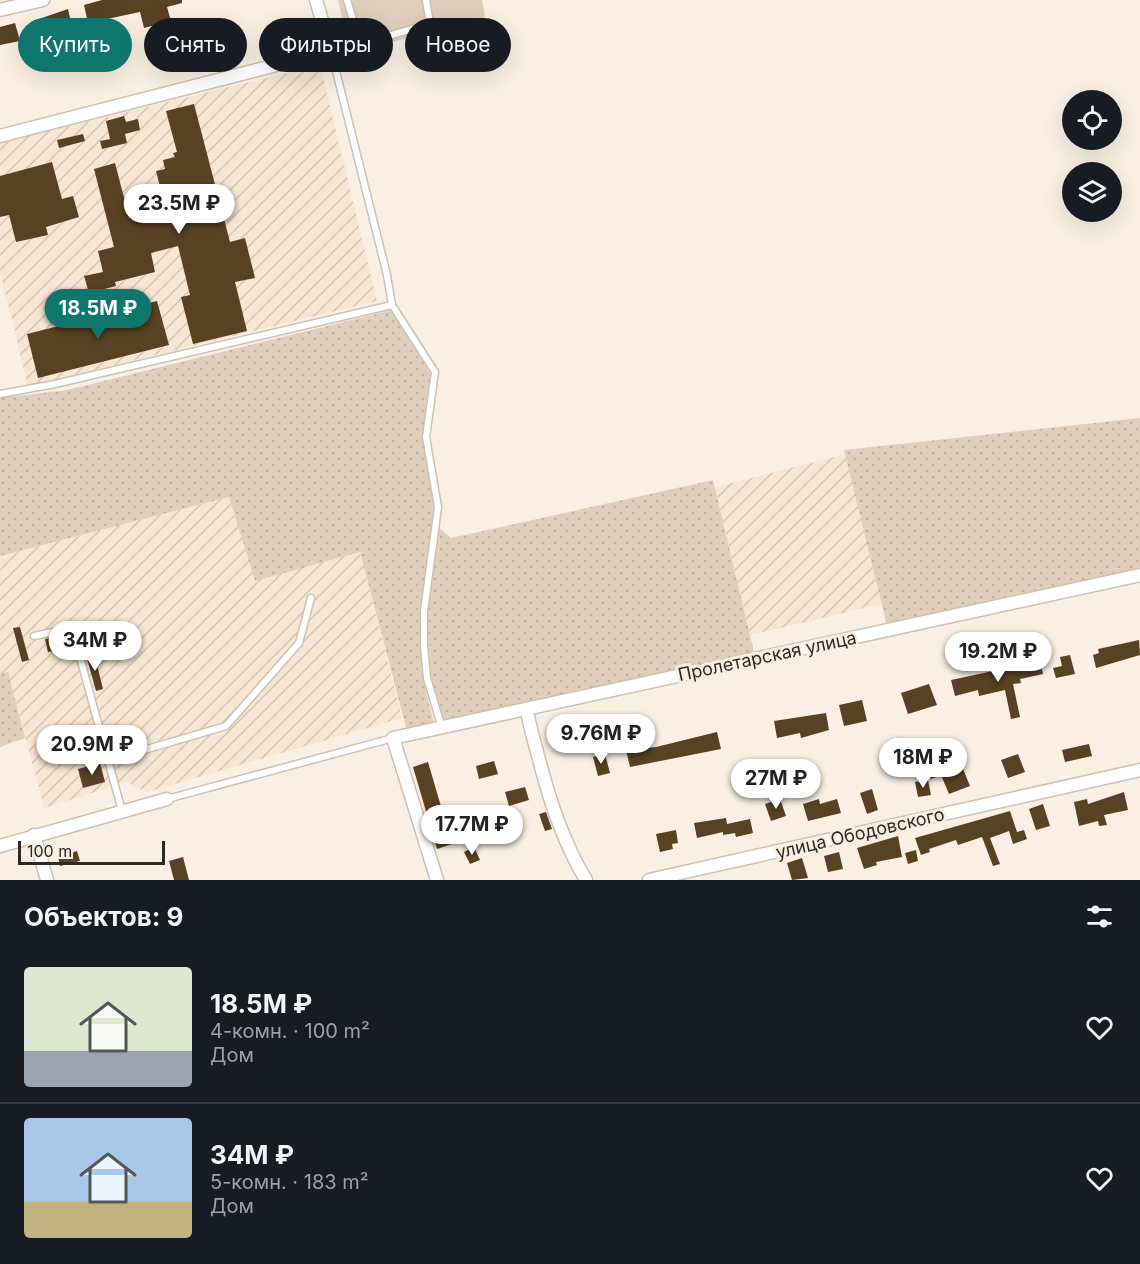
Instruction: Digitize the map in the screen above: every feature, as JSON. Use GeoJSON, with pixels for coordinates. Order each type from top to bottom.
{"type":"FeatureCollection","features":[{"type":"Feature","properties":{"kind":"street"},"geometry":{"type":"LineString","coordinates":[[0,10],[43,0]]}},
{"type":"Feature","properties":{"kind":"street"},"geometry":{"type":"LineString","coordinates":[[316,0],[321,18]]}},
{"type":"Feature","properties":{"kind":"street"},"geometry":{"type":"LineString","coordinates":[[0,136],[259,69]]}},
{"type":"Feature","properties":{"kind":"street","name":"Пролетарская улица"},"geometry":{"type":"LineString","coordinates":[[393,738],[1140,575]]}},
{"type":"Feature","properties":{"kind":"street"},"geometry":{"type":"LineString","coordinates":[[526,708],[548,798],[573,859],[586,880]]}},
{"type":"Feature","properties":{"kind":"street"},"geometry":{"type":"LineString","coordinates":[[393,738],[437,880]]}},
{"type":"Feature","properties":{"kind":"street","name":"улица Ободовского"},"geometry":{"type":"LineString","coordinates":[[650,880],[1140,770]]}},
{"type":"Feature","properties":{"kind":"street"},"geometry":{"type":"LineString","coordinates":[[0,846],[166,799]]}},
{"type":"Feature","properties":{"kind":"street"},"geometry":{"type":"LineString","coordinates":[[33,835],[47,880]]}},
{"type":"Feature","properties":{"kind":"lane"},"geometry":{"type":"LineString","coordinates":[[347,0],[358,36],[367,42],[430,24],[426,0]]}},
{"type":"Feature","properties":{"kind":"lane"},"geometry":{"type":"LineString","coordinates":[[336,72],[387,275],[392,305],[435,372],[426,437],[438,507],[424,611],[424,646],[427,678],[441,726]]}},
{"type":"Feature","properties":{"kind":"lane"},"geometry":{"type":"LineString","coordinates":[[0,394],[55,384],[392,305]]}},
{"type":"Feature","properties":{"kind":"lane"},"geometry":{"type":"LineString","coordinates":[[110,760],[226,726],[299,643],[311,598]]}},
{"type":"Feature","properties":{"kind":"lane"},"geometry":{"type":"LineString","coordinates":[[34,636],[72,628],[110,760],[122,811]]}},
{"type":"Feature","properties":{"kind":"lane"},"geometry":{"type":"LineString","coordinates":[[166,799],[393,738]]}},
{"type":"Feature","properties":{"kind":"shaded area"},"geometry":{"type":"Polygon","coordinates":[[[338,0],[482,0],[485,15],[483,18],[405,18],[405,39],[393,42],[393,18],[342,18],[338,0]]]}},
{"type":"Feature","properties":{"kind":"shaded area"},"geometry":{"type":"Polygon","coordinates":[[[291,72],[322,72],[377,301],[28,386],[0,272],[0,143],[291,72]]]}},
{"type":"Feature","properties":{"kind":"shaded area"},"geometry":{"type":"Polygon","coordinates":[[[392,310],[431,375],[423,443],[434,506],[421,614],[426,692],[434,723],[407,731],[360,552],[255,581],[229,497],[0,556],[0,398],[67,390],[392,310]]]}},
{"type":"Feature","properties":{"kind":"shaded area"},"geometry":{"type":"Polygon","coordinates":[[[1140,418],[1140,571],[887,626],[844,450],[1140,418]]]}},
{"type":"Feature","properties":{"kind":"shaded area"},"geometry":{"type":"Polygon","coordinates":[[[846,454],[881,604],[750,635],[715,487],[846,454]]]}},
{"type":"Feature","properties":{"kind":"shaded area"},"geometry":{"type":"Polygon","coordinates":[[[713,480],[755,656],[444,721],[431,676],[426,614],[438,527],[451,538],[713,480]]]}},
{"type":"Feature","properties":{"kind":"shaded area"},"geometry":{"type":"Polygon","coordinates":[[[229,497],[255,580],[360,552],[402,718],[147,792],[127,782],[44,808],[8,672],[0,674],[0,556],[229,497]]]}},
{"type":"Feature","properties":{"kind":"shaded area"},"geometry":{"type":"Polygon","coordinates":[[[8,672],[25,738],[0,747],[0,674],[8,672]]]}},
{"type":"Feature","properties":{"kind":"building"},"geometry":{"type":"Polygon","coordinates":[[[102,0],[182,0],[182,3],[167,7],[170,18],[144,18],[144,28],[140,12],[112,18],[87,18],[84,5],[102,0]]]}},
{"type":"Feature","properties":{"kind":"building"},"geometry":{"type":"Polygon","coordinates":[[[68,9],[70,18],[42,18],[68,9]]]}},
{"type":"Feature","properties":{"kind":"building"},"geometry":{"type":"Polygon","coordinates":[[[15,23],[18,41],[0,45],[0,27],[15,23]]]}},
{"type":"Feature","properties":{"kind":"building"},"geometry":{"type":"Polygon","coordinates":[[[194,104],[230,242],[245,238],[255,278],[235,282],[247,331],[193,344],[181,297],[190,295],[178,246],[151,253],[155,272],[115,282],[116,286],[89,293],[84,276],[103,272],[98,251],[114,247],[94,169],[115,163],[128,213],[164,203],[156,171],[165,169],[163,160],[175,157],[173,153],[177,152],[166,111],[194,104]]]}},
{"type":"Feature","properties":{"kind":"building"},"geometry":{"type":"Polygon","coordinates":[[[124,116],[126,122],[138,119],[140,130],[125,134],[127,143],[102,149],[100,141],[110,139],[106,121],[124,116]]]}},
{"type":"Feature","properties":{"kind":"building"},"geometry":{"type":"Polygon","coordinates":[[[83,134],[85,141],[59,148],[57,140],[83,134]]]}},
{"type":"Feature","properties":{"kind":"building"},"geometry":{"type":"Polygon","coordinates":[[[52,162],[62,199],[73,196],[79,217],[46,227],[48,235],[16,242],[9,215],[0,217],[0,176],[52,162]]]}},
{"type":"Feature","properties":{"kind":"building"},"geometry":{"type":"Polygon","coordinates":[[[157,301],[169,345],[38,378],[27,334],[157,301]]]}},
{"type":"Feature","properties":{"kind":"building"},"geometry":{"type":"Polygon","coordinates":[[[20,627],[29,660],[22,662],[13,628],[20,627]]]}},
{"type":"Feature","properties":{"kind":"building"},"geometry":{"type":"Polygon","coordinates":[[[55,637],[58,650],[48,652],[45,639],[55,637]]]}},
{"type":"Feature","properties":{"kind":"building"},"geometry":{"type":"Polygon","coordinates":[[[1139,640],[1140,655],[1096,668],[1093,655],[1099,653],[1098,649],[1139,640]]]}},
{"type":"Feature","properties":{"kind":"building"},"geometry":{"type":"Polygon","coordinates":[[[94,653],[103,689],[96,691],[86,655],[94,653]]]}},
{"type":"Feature","properties":{"kind":"building"},"geometry":{"type":"Polygon","coordinates":[[[1070,655],[1075,674],[1056,678],[1053,668],[1062,666],[1060,657],[1070,655]]]}},
{"type":"Feature","properties":{"kind":"building"},"geometry":{"type":"Polygon","coordinates":[[[1040,661],[1043,674],[1020,679],[1021,683],[1013,684],[1020,717],[1011,719],[1005,690],[979,696],[978,690],[955,696],[951,680],[1040,661]]]}},
{"type":"Feature","properties":{"kind":"building"},"geometry":{"type":"Polygon","coordinates":[[[929,684],[937,705],[908,714],[901,693],[929,684]]]}},
{"type":"Feature","properties":{"kind":"building"},"geometry":{"type":"Polygon","coordinates":[[[862,700],[867,721],[844,726],[839,705],[862,700]]]}},
{"type":"Feature","properties":{"kind":"building"},"geometry":{"type":"Polygon","coordinates":[[[826,713],[829,730],[801,738],[800,733],[777,738],[774,721],[826,713]]]}},
{"type":"Feature","properties":{"kind":"building"},"geometry":{"type":"Polygon","coordinates":[[[717,732],[721,749],[630,767],[626,750],[656,747],[717,732]]]}},
{"type":"Feature","properties":{"kind":"building"},"geometry":{"type":"Polygon","coordinates":[[[1089,744],[1092,756],[1065,762],[1062,750],[1089,744]]]}},
{"type":"Feature","properties":{"kind":"building"},"geometry":{"type":"Polygon","coordinates":[[[928,745],[936,769],[959,759],[970,786],[949,794],[941,775],[931,779],[920,748],[928,745]]]}},
{"type":"Feature","properties":{"kind":"building"},"geometry":{"type":"Polygon","coordinates":[[[605,754],[610,773],[598,776],[593,757],[605,754]]]}},
{"type":"Feature","properties":{"kind":"building"},"geometry":{"type":"Polygon","coordinates":[[[1018,754],[1025,772],[1008,778],[1001,760],[1018,754]]]}},
{"type":"Feature","properties":{"kind":"building"},"geometry":{"type":"Polygon","coordinates":[[[494,761],[498,774],[479,779],[476,766],[494,761]]]}},
{"type":"Feature","properties":{"kind":"building"},"geometry":{"type":"Polygon","coordinates":[[[428,762],[452,844],[437,849],[413,767],[428,762]]]}},
{"type":"Feature","properties":{"kind":"building"},"geometry":{"type":"Polygon","coordinates":[[[100,763],[105,782],[83,788],[78,769],[100,763]]]}},
{"type":"Feature","properties":{"kind":"building"},"geometry":{"type":"Polygon","coordinates":[[[928,780],[931,795],[918,797],[915,782],[928,780]]]}},
{"type":"Feature","properties":{"kind":"building"},"geometry":{"type":"Polygon","coordinates":[[[525,787],[529,800],[509,806],[505,792],[525,787]]]}},
{"type":"Feature","properties":{"kind":"building"},"geometry":{"type":"Polygon","coordinates":[[[872,789],[878,810],[867,814],[860,793],[872,789]]]}},
{"type":"Feature","properties":{"kind":"building"},"geometry":{"type":"Polygon","coordinates":[[[1124,792],[1128,810],[1104,815],[1107,825],[1099,826],[1098,821],[1079,826],[1074,802],[1087,799],[1088,804],[1124,792]]]}},
{"type":"Feature","properties":{"kind":"building"},"geometry":{"type":"Polygon","coordinates":[[[780,799],[786,816],[771,821],[765,804],[780,799]]]}},
{"type":"Feature","properties":{"kind":"building"},"geometry":{"type":"Polygon","coordinates":[[[819,799],[820,804],[837,799],[841,813],[808,821],[803,804],[819,799]]]}},
{"type":"Feature","properties":{"kind":"building"},"geometry":{"type":"Polygon","coordinates":[[[1043,804],[1050,826],[1036,830],[1029,809],[1043,804]]]}},
{"type":"Feature","properties":{"kind":"building"},"geometry":{"type":"Polygon","coordinates":[[[1010,811],[1017,832],[1024,830],[1027,839],[1013,844],[1009,831],[990,838],[1000,864],[993,866],[982,837],[958,845],[956,840],[929,849],[930,852],[921,855],[915,838],[1010,811]]]}},
{"type":"Feature","properties":{"kind":"building"},"geometry":{"type":"Polygon","coordinates":[[[546,812],[552,829],[545,831],[539,814],[546,812]]]}},
{"type":"Feature","properties":{"kind":"building"},"geometry":{"type":"Polygon","coordinates":[[[726,818],[727,824],[750,819],[753,833],[736,837],[735,833],[723,835],[723,832],[697,838],[694,823],[726,818]]]}},
{"type":"Feature","properties":{"kind":"building"},"geometry":{"type":"Polygon","coordinates":[[[676,830],[678,843],[672,844],[673,849],[660,852],[656,834],[676,830]]]}},
{"type":"Feature","properties":{"kind":"building"},"geometry":{"type":"Polygon","coordinates":[[[898,836],[902,857],[876,862],[877,865],[864,869],[857,848],[898,836]]]}},
{"type":"Feature","properties":{"kind":"building"},"geometry":{"type":"Polygon","coordinates":[[[474,847],[480,860],[470,864],[464,852],[474,847]]]}},
{"type":"Feature","properties":{"kind":"building"},"geometry":{"type":"Polygon","coordinates":[[[916,850],[918,861],[908,864],[905,853],[916,850]]]}},
{"type":"Feature","properties":{"kind":"building"},"geometry":{"type":"Polygon","coordinates":[[[77,851],[80,861],[60,866],[58,857],[77,851]]]}},
{"type":"Feature","properties":{"kind":"building"},"geometry":{"type":"Polygon","coordinates":[[[839,852],[843,869],[828,872],[824,856],[839,852]]]}},
{"type":"Feature","properties":{"kind":"building"},"geometry":{"type":"Polygon","coordinates":[[[183,857],[189,880],[174,880],[169,861],[183,857]]]}},
{"type":"Feature","properties":{"kind":"building"},"geometry":{"type":"Polygon","coordinates":[[[802,858],[808,878],[792,880],[787,863],[802,858]]]}}]}
